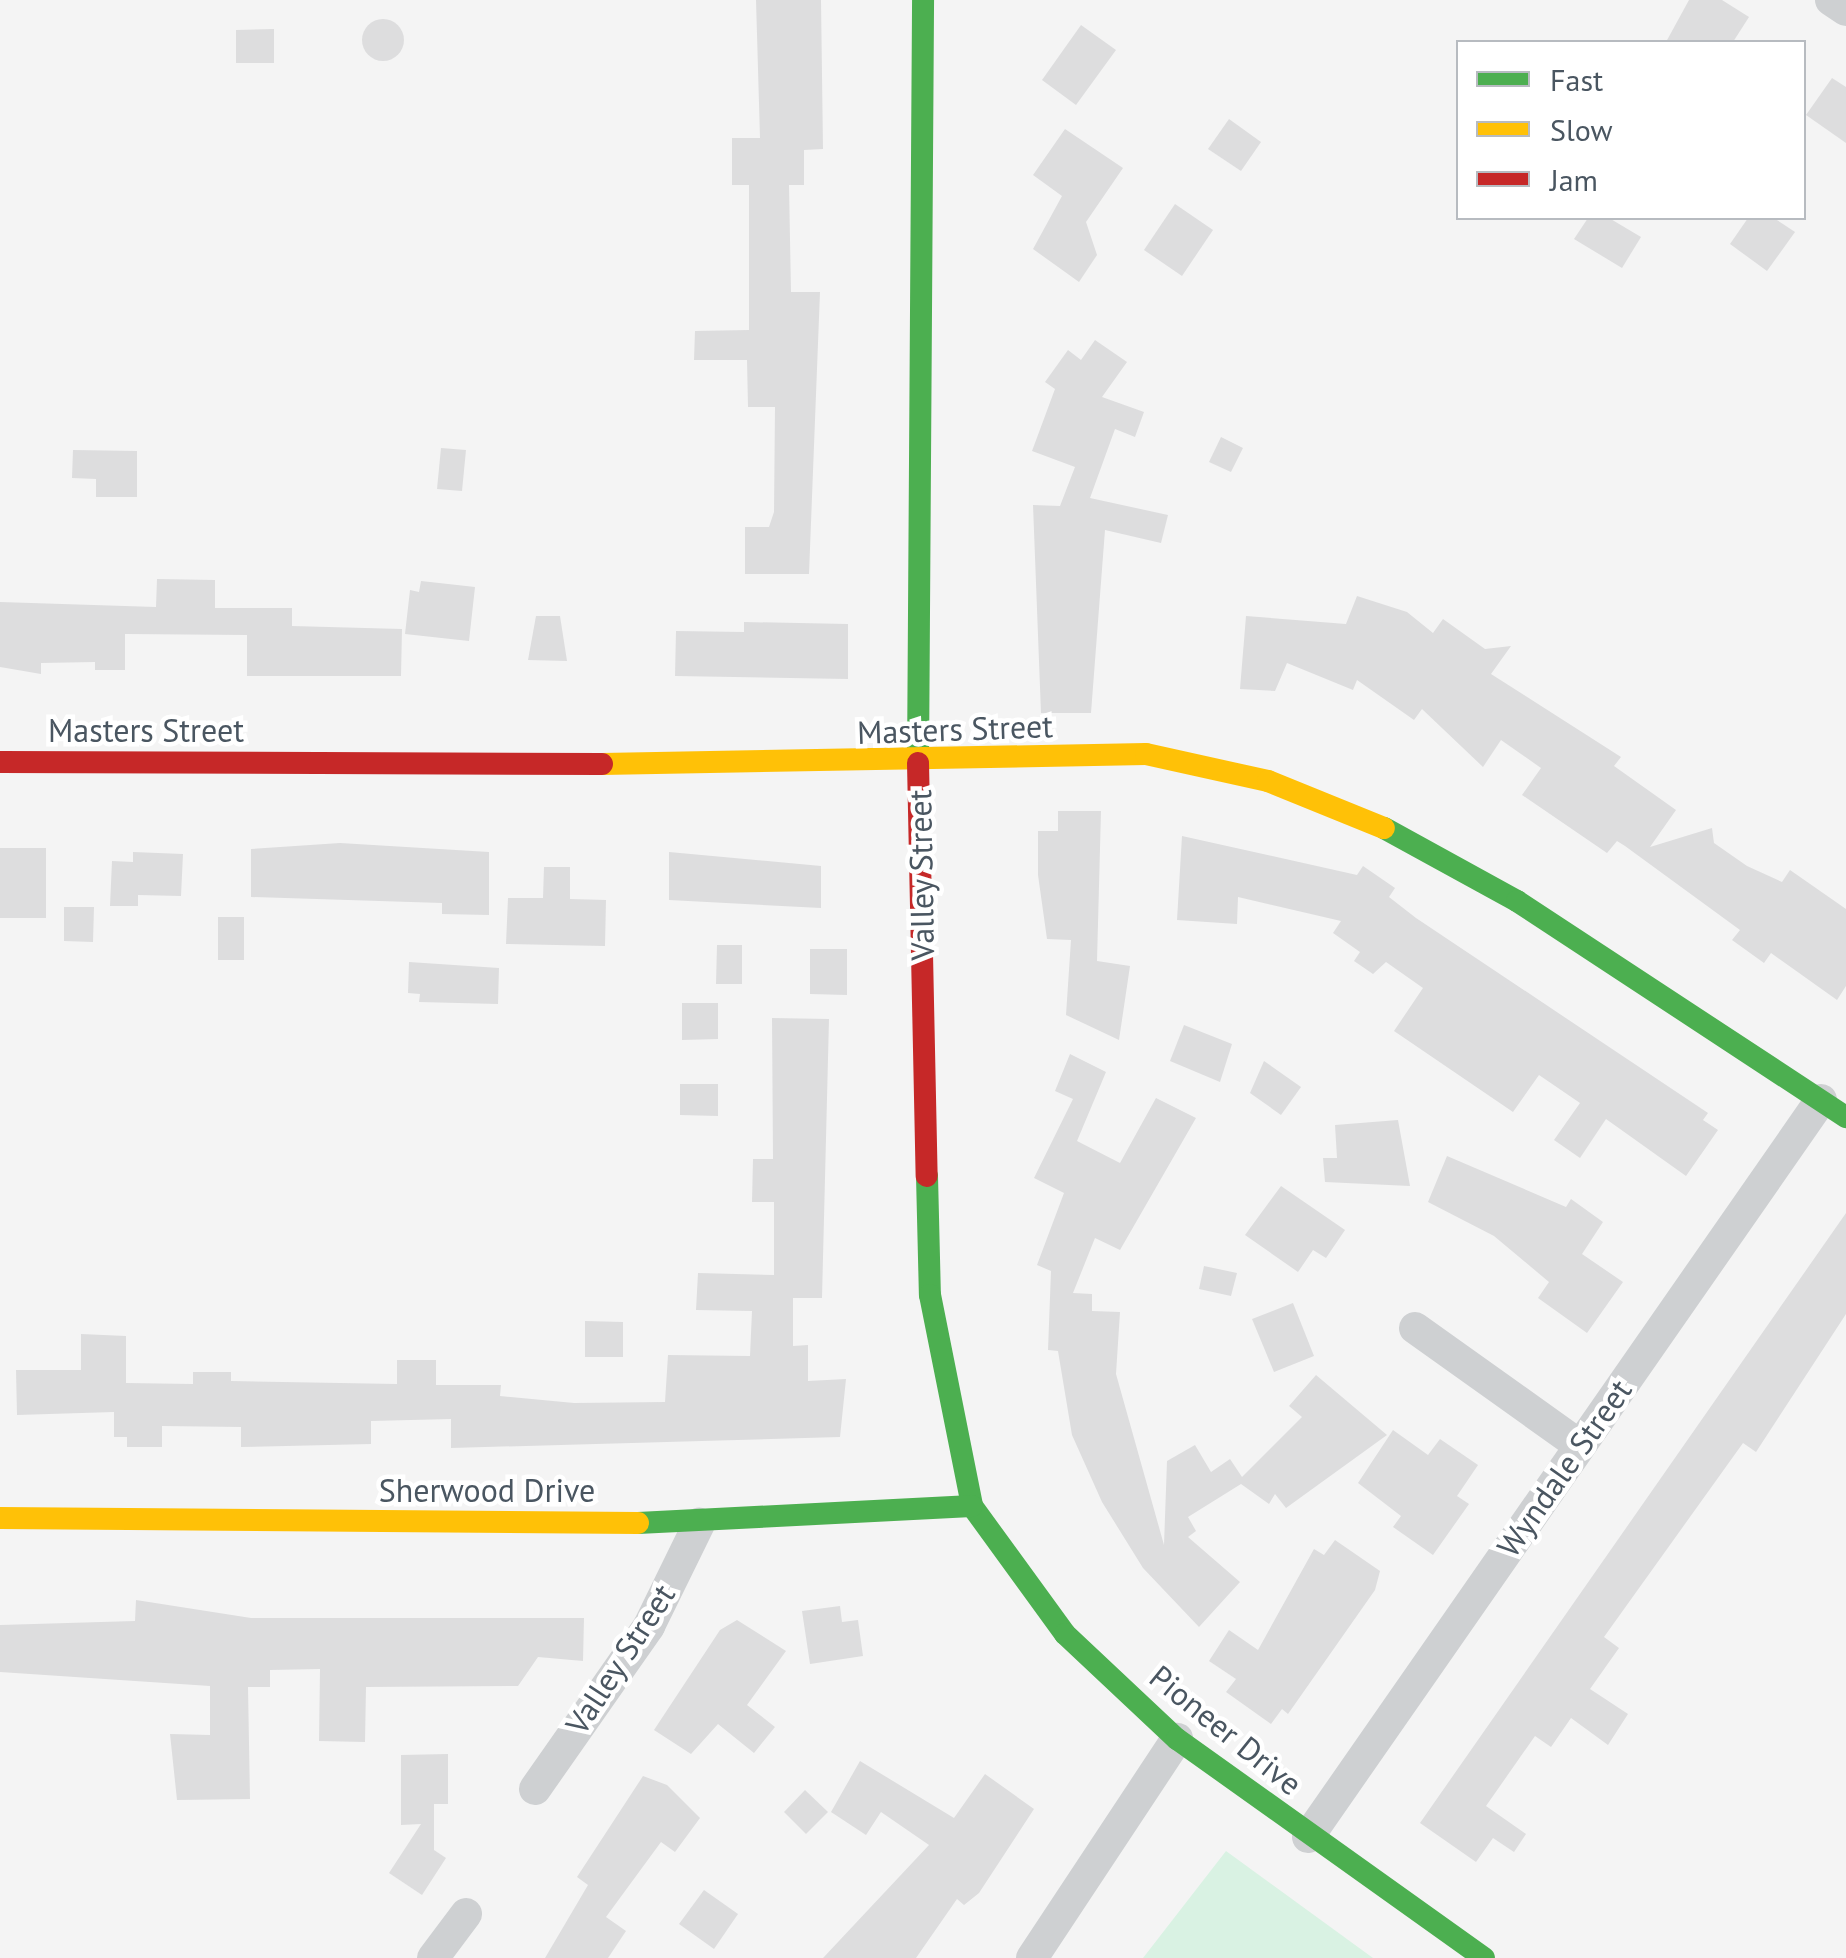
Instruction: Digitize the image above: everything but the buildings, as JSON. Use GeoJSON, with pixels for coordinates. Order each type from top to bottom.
{"type":"FeatureCollection","features":[{"type":"Feature","properties":{"kind":"street","name":"Valley Street"},"geometry":{"type":"LineString","coordinates":[[924,0],[918,766],[930,1294],[972,1506]]}},
{"type":"Feature","properties":{"kind":"street"},"geometry":{"type":"LineString","coordinates":[[1831,0],[1846,10]]}},
{"type":"Feature","properties":{"kind":"street","name":"Masters Street"},"geometry":{"type":"LineString","coordinates":[[0,762],[918,766],[1146,754],[1268,781],[1367,819],[1516,901],[1834,1108]]}},
{"type":"Feature","properties":{"kind":"street","name":"Wyndale Street"},"geometry":{"type":"LineString","coordinates":[[1308,1837],[1580,1445],[1834,1108]]}},
{"type":"Feature","properties":{"kind":"street"},"geometry":{"type":"LineString","coordinates":[[1414,1328],[1580,1445]]}},
{"type":"Feature","properties":{"kind":"street","name":"Sherwood Drive"},"geometry":{"type":"LineString","coordinates":[[0,1518],[699,1524],[972,1506]]}},
{"type":"Feature","properties":{"kind":"street","name":"Pioneer Drive"},"geometry":{"type":"LineString","coordinates":[[972,1506],[1064,1634],[1176,1739],[1308,1837],[1484,1958]]}},
{"type":"Feature","properties":{"kind":"street","name":"Valley Street"},"geometry":{"type":"LineString","coordinates":[[535,1788],[649,1626],[699,1524]]}},
{"type":"Feature","properties":{"kind":"street"},"geometry":{"type":"LineString","coordinates":[[1032,1958],[1176,1739]]}},
{"type":"Feature","properties":{"kind":"street"},"geometry":{"type":"LineString","coordinates":[[433,1958],[466,1914]]}},
{"type":"Feature","properties":{"kind":"green space"},"geometry":{"type":"Polygon","coordinates":[[[1226,1851],[1373,1958],[1143,1958],[1226,1851]]]}},
{"type":"Feature","properties":{"kind":"traffic: fast"},"geometry":{"type":"LineString","coordinates":[[918,763],[923,0]]}},
{"type":"Feature","properties":{"kind":"traffic: fast"},"geometry":{"type":"LineString","coordinates":[[1384,828],[1517,901],[1846,1117]]}},
{"type":"Feature","properties":{"kind":"traffic: fast"},"geometry":{"type":"LineString","coordinates":[[927,1176],[930,1295],[972,1506],[1065,1634],[1177,1739],[1484,1958]]}},
{"type":"Feature","properties":{"kind":"traffic: fast"},"geometry":{"type":"LineString","coordinates":[[638,1523],[972,1506]]}},
{"type":"Feature","properties":{"kind":"traffic: slow"},"geometry":{"type":"LineString","coordinates":[[602,764],[1146,754],[1268,781],[1384,828]]}},
{"type":"Feature","properties":{"kind":"traffic: slow"},"geometry":{"type":"LineString","coordinates":[[0,1518],[638,1523]]}},
{"type":"Feature","properties":{"kind":"traffic: jam"},"geometry":{"type":"LineString","coordinates":[[0,762],[602,764]]}},
{"type":"Feature","properties":{"kind":"traffic: jam"},"geometry":{"type":"LineString","coordinates":[[918,763],[927,1176]]}}]}
